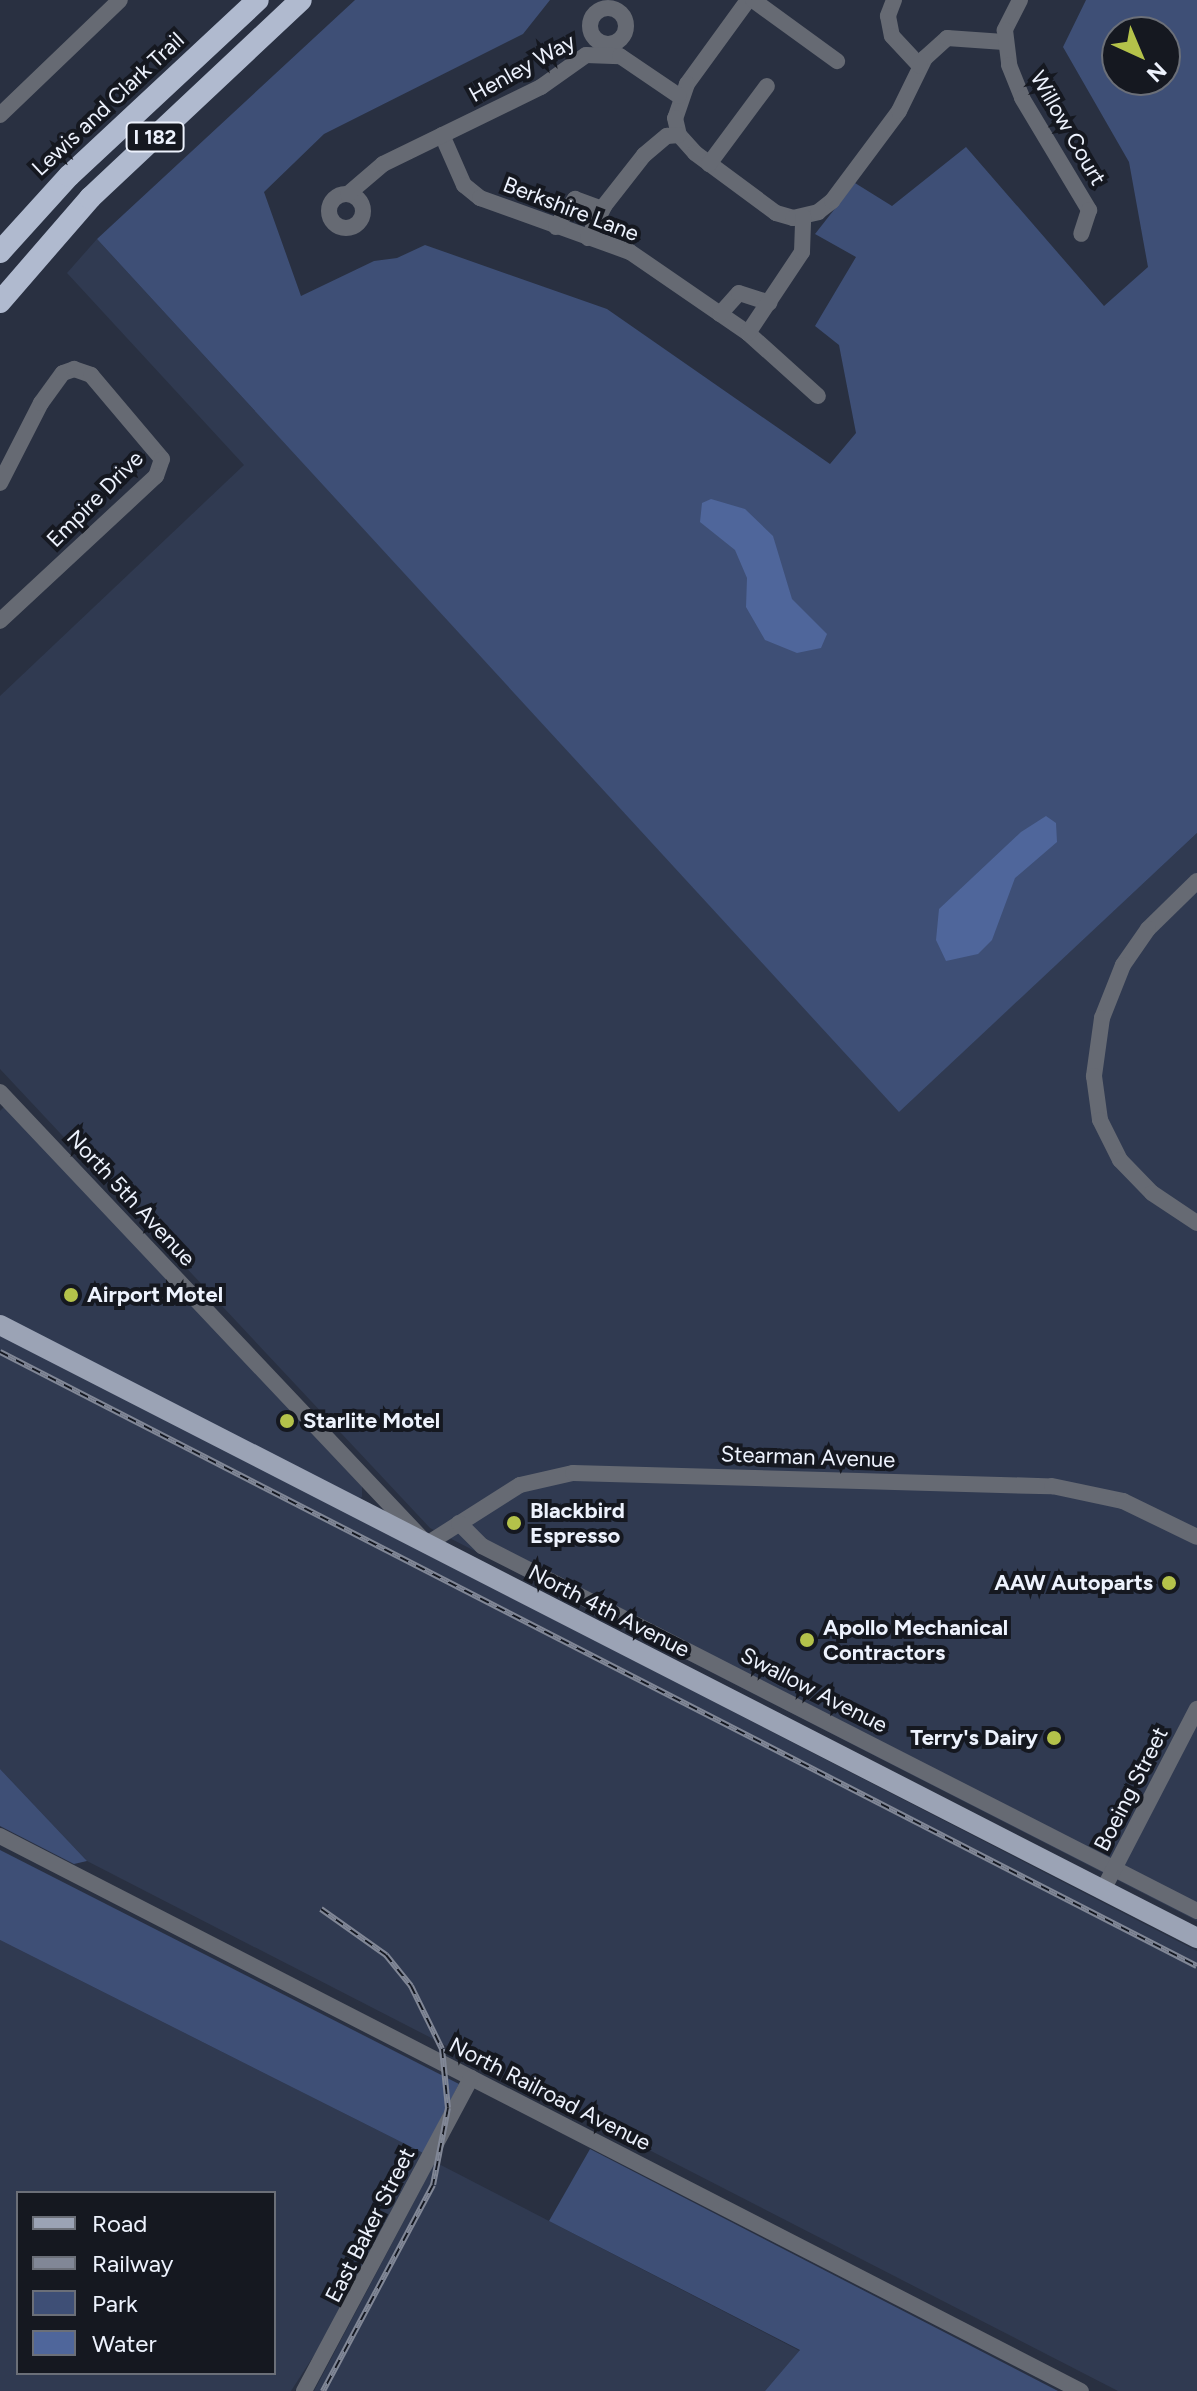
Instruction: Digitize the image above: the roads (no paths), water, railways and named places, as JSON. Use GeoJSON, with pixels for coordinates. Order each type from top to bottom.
{"type":"FeatureCollection","features":[{"type":"Feature","properties":{"kind":"highway","name":"Lewis and Clark Trail"},"geometry":{"type":"LineString","coordinates":[[0,252],[69,176],[258,0]]}},
{"type":"Feature","properties":{"kind":"highway","name":"I 182"},"geometry":{"type":"LineString","coordinates":[[0,302],[90,198],[301,0]]}},
{"type":"Feature","properties":{"kind":"highway"},"geometry":{"type":"LineString","coordinates":[[0,310],[16,280]]}},
{"type":"Feature","properties":{"kind":"main road","name":"North 4th Avenue"},"geometry":{"type":"LineString","coordinates":[[0,1325],[1197,1938]]}},
{"type":"Feature","properties":{"kind":"street"},"geometry":{"type":"LineString","coordinates":[[0,115],[120,0]]}},
{"type":"Feature","properties":{"kind":"street"},"geometry":{"type":"LineString","coordinates":[[837,61],[750,0],[679,96],[675,111],[679,135],[709,164],[776,213],[803,217],[825,208],[839,192],[899,111],[920,66],[954,35],[1004,42],[1020,0]]}},
{"type":"Feature","properties":{"kind":"street"},"geometry":{"type":"LineString","coordinates":[[894,0],[888,16],[892,36],[920,66]]}},
{"type":"Feature","properties":{"kind":"street","name":"Willow Court"},"geometry":{"type":"LineString","coordinates":[[1004,42],[1022,98],[1089,210],[1081,234]]}},
{"type":"Feature","properties":{"kind":"street","name":"Henley Way"},"geometry":{"type":"LineString","coordinates":[[348,194],[372,171],[541,87],[586,55],[609,48],[679,96]]}},
{"type":"Feature","properties":{"kind":"street"},"geometry":{"type":"LineString","coordinates":[[709,164],[767,86]]}},
{"type":"Feature","properties":{"kind":"street","name":"Berkshire Lane"},"geometry":{"type":"LineString","coordinates":[[442,135],[471,192],[556,227],[630,252],[748,333],[818,396]]}},
{"type":"Feature","properties":{"kind":"street"},"geometry":{"type":"LineString","coordinates":[[588,238],[602,209],[652,146],[679,135]]}},
{"type":"Feature","properties":{"kind":"street"},"geometry":{"type":"LineString","coordinates":[[556,227],[575,199],[602,209]]}},
{"type":"Feature","properties":{"kind":"street"},"geometry":{"type":"LineString","coordinates":[[748,333],[802,252],[803,217]]}},
{"type":"Feature","properties":{"kind":"street"},"geometry":{"type":"LineString","coordinates":[[720,314],[739,293],[769,303]]}},
{"type":"Feature","properties":{"kind":"street","name":"Empire Drive"},"geometry":{"type":"LineString","coordinates":[[0,483],[41,403],[63,373],[74,369],[91,375],[157,446],[162,459],[156,476],[0,621]]}},
{"type":"Feature","properties":{"kind":"street"},"geometry":{"type":"LineString","coordinates":[[1197,881],[1148,929],[1123,965],[1102,1018],[1094,1076],[1100,1120],[1120,1160],[1152,1193],[1197,1223]]}},
{"type":"Feature","properties":{"kind":"street","name":"North 5th Avenue"},"geometry":{"type":"LineString","coordinates":[[2,1097],[427,1544]]}},
{"type":"Feature","properties":{"kind":"street","name":"Stearman Avenue"},"geometry":{"type":"LineString","coordinates":[[427,1544],[529,1481],[591,1473],[1052,1486],[1123,1501],[1197,1537]]}},
{"type":"Feature","properties":{"kind":"street","name":"Swallow Avenue"},"geometry":{"type":"LineString","coordinates":[[459,1523],[482,1546],[1197,1911]]}},
{"type":"Feature","properties":{"kind":"street","name":"Boeing Street"},"geometry":{"type":"LineString","coordinates":[[1103,1890],[1197,1709]]}},
{"type":"Feature","properties":{"kind":"street"},"geometry":{"type":"LineString","coordinates":[[909,1790],[920,1769]]}},
{"type":"Feature","properties":{"kind":"street","name":"North Railroad Avenue"},"geometry":{"type":"LineString","coordinates":[[0,1836],[1081,2391]]}},
{"type":"Feature","properties":{"kind":"street","name":"East Baker Street"},"geometry":{"type":"LineString","coordinates":[[304,2391],[471,2078]]}},
{"type":"Feature","properties":{"kind":"water"},"geometry":{"type":"Polygon","coordinates":[[[711,499],[745,509],[773,536],[792,599],[827,634],[821,648],[797,653],[765,640],[746,607],[747,578],[735,550],[700,522],[702,503],[711,499]]]}},
{"type":"Feature","properties":{"kind":"water"},"geometry":{"type":"Polygon","coordinates":[[[1046,816],[1056,823],[1057,842],[1015,878],[992,940],[978,954],[946,961],[936,940],[939,909],[1021,832],[1046,816]]]}},
{"type":"Feature","properties":{"kind":"railway"},"geometry":{"type":"LineString","coordinates":[[0,1352],[1197,1966]]}},
{"type":"Feature","properties":{"kind":"railway"},"geometry":{"type":"LineString","coordinates":[[321,1909],[386,1955],[411,1986],[442,2049],[448,2108],[433,2185],[323,2391]]}},
{"type":"Feature","properties":{"kind":"place","name":"Airport Motel"},"geometry":{"type":"Point","coordinates":[71,1295]}},
{"type":"Feature","properties":{"kind":"place","name":"Starlite Motel"},"geometry":{"type":"Point","coordinates":[287,1421]}},
{"type":"Feature","properties":{"kind":"place","name":"Blackbird Espresso"},"geometry":{"type":"Point","coordinates":[514,1523]}},
{"type":"Feature","properties":{"kind":"place","name":"AAW Autoparts"},"geometry":{"type":"Point","coordinates":[1169,1583]}},
{"type":"Feature","properties":{"kind":"place","name":"Apollo Mechanical Contractors"},"geometry":{"type":"Point","coordinates":[807,1640]}},
{"type":"Feature","properties":{"kind":"place","name":"Terry's Dairy"},"geometry":{"type":"Point","coordinates":[1054,1738]}}]}
